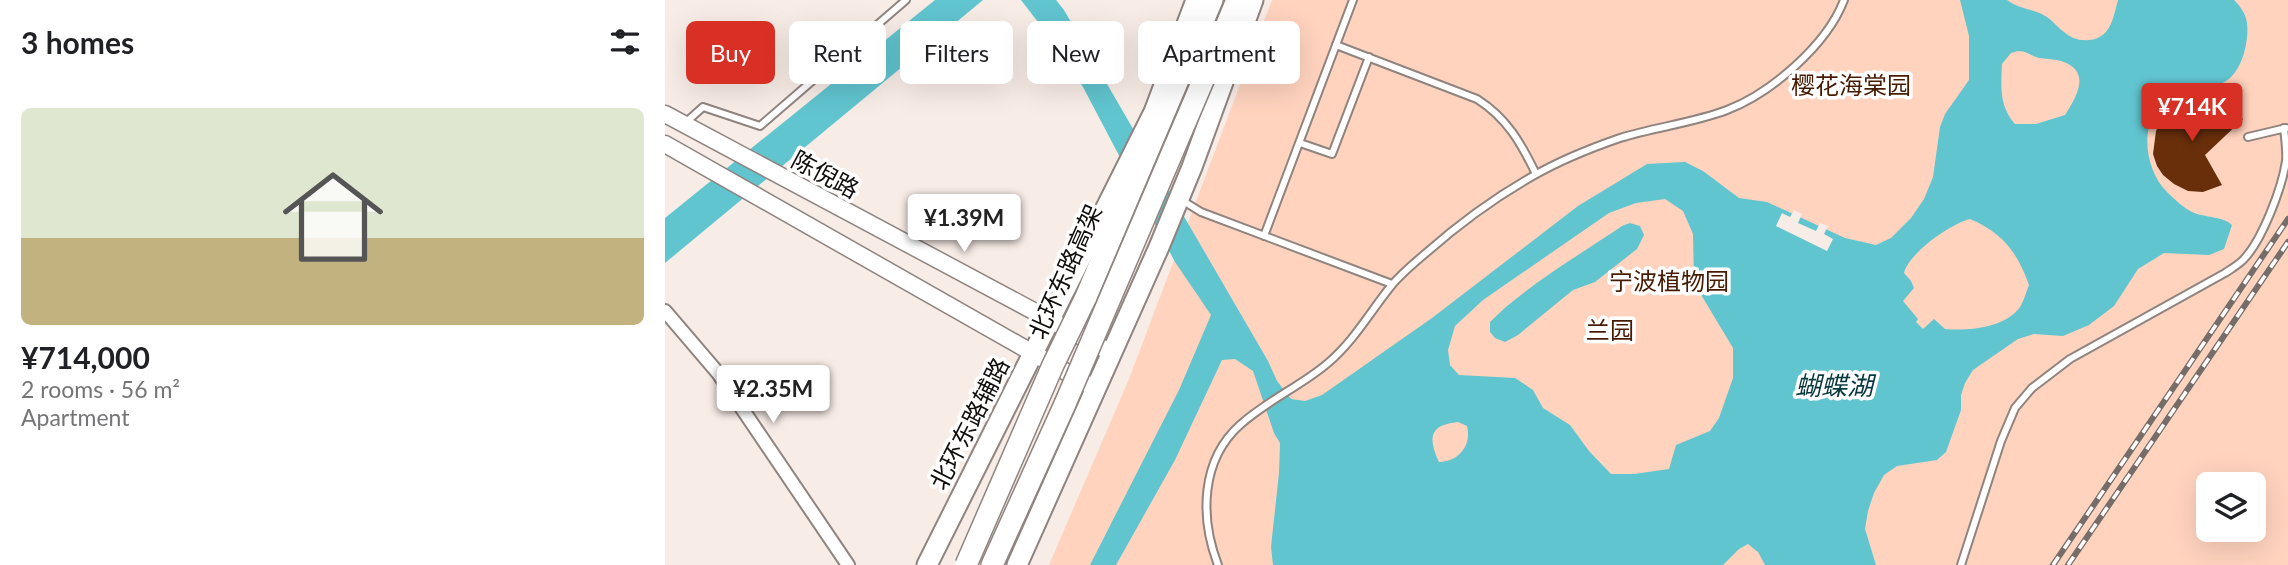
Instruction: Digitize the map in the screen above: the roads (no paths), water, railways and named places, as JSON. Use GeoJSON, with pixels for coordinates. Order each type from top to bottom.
{"type":"FeatureCollection","features":[{"type":"Feature","properties":{"kind":"highway","name":"北环东路高架"},"geometry":{"type":"LineString","coordinates":[[966,565],[1053,365],[1086,297],[1211,0]]}},
{"type":"Feature","properties":{"kind":"highway","name":"北环东路高架"},"geometry":{"type":"LineString","coordinates":[[992,565],[1086,355],[1236,0]]}},
{"type":"Feature","properties":{"kind":"main road","name":"北环东路辅路"},"geometry":{"type":"LineString","coordinates":[[927,565],[1154,112],[1196,0]]}},
{"type":"Feature","properties":{"kind":"main road"},"geometry":{"type":"LineString","coordinates":[[1017,565],[1159,247],[1192,167],[1253,0]]}},
{"type":"Feature","properties":{"kind":"street","name":"陈倪路"},"geometry":{"type":"LineString","coordinates":[[665,114],[1112,353]]}},
{"type":"Feature","properties":{"kind":"street","name":"陈倪路"},"geometry":{"type":"LineString","coordinates":[[665,144],[1096,389]]}},
{"type":"Feature","properties":{"kind":"street"},"geometry":{"type":"LineString","coordinates":[[665,311],[718,373],[848,565]]}},
{"type":"Feature","properties":{"kind":"lane"},"geometry":{"type":"LineString","coordinates":[[684,124],[703,107],[760,126],[906,0]]}},
{"type":"Feature","properties":{"kind":"lane"},"geometry":{"type":"LineString","coordinates":[[1264,236],[1353,0]]}},
{"type":"Feature","properties":{"kind":"lane"},"geometry":{"type":"LineString","coordinates":[[1218,565],[1207,530],[1205,512],[1211,468],[1232,434],[1254,414],[1312,377],[1345,349],[1392,284],[1460,223],[1536,174],[1619,139],[1695,120],[1743,103],[1804,59],[1831,24],[1844,0]]}},
{"type":"Feature","properties":{"kind":"lane"},"geometry":{"type":"LineString","coordinates":[[1336,45],[1477,99],[1494,109],[1511,127],[1536,174]]}},
{"type":"Feature","properties":{"kind":"lane"},"geometry":{"type":"LineString","coordinates":[[1300,143],[1332,154],[1369,57]]}},
{"type":"Feature","properties":{"kind":"lane"},"geometry":{"type":"LineString","coordinates":[[1961,565],[1989,475],[2015,408],[2032,388],[2070,359],[2225,273],[2242,261],[2255,244],[2267,221],[2285,164],[2286,128],[2248,137]]}},
{"type":"Feature","properties":{"kind":"lane"},"geometry":{"type":"LineString","coordinates":[[1179,199],[1201,212],[1392,284]]}},
{"type":"Feature","properties":{"kind":"water"},"geometry":{"type":"Polygon","coordinates":[[[935,0],[983,0],[958,21],[909,21],[935,0]]]}},
{"type":"Feature","properties":{"kind":"water","name":"蝴蝶湖"},"geometry":{"type":"Polygon","coordinates":[[[1021,0],[1056,0],[1070,21],[1037,21],[1021,0]]]}},
{"type":"Feature","properties":{"kind":"water","name":"蝴蝶湖"},"geometry":{"type":"Polygon","coordinates":[[[1960,0],[2007,0],[2047,17],[2072,37],[2085,40],[2096,38],[2107,31],[2118,0],[2234,0],[2244,13],[2247,30],[2244,53],[2235,73],[2218,85],[2185,89],[2166,99],[2156,110],[2147,137],[2152,167],[2167,192],[2192,212],[2224,220],[2232,225],[2224,249],[2209,255],[2164,253],[2138,269],[2114,306],[2089,325],[2063,336],[2034,334],[2018,339],[1973,370],[1961,395],[1961,410],[1946,452],[1937,460],[1897,466],[1884,475],[1874,493],[1865,529],[1876,565],[1765,565],[1758,552],[1748,544],[1723,565],[1273,565],[1271,547],[1280,443],[1274,433],[1253,371],[1235,359],[1222,360],[1175,460],[1116,565],[1090,565],[1179,390],[1211,315],[1175,262],[1081,84],[1107,84],[1268,361],[1277,381],[1291,399],[1305,401],[1322,395],[1432,318],[1578,206],[1647,164],[1685,162],[1703,171],[1739,198],[1767,202],[1845,238],[1876,245],[1891,238],[1911,218],[1924,199],[1933,177],[1940,127],[1945,114],[1969,80],[1969,36],[1960,0]],[[2018,51],[2011,53],[2002,64],[2001,88],[2006,110],[2015,124],[2036,124],[2065,115],[2079,85],[2076,71],[2071,65],[2061,61],[2018,51]],[[1665,199],[1636,203],[1609,213],[1483,300],[1455,326],[1448,350],[1450,365],[1459,375],[1515,378],[1533,390],[1543,408],[1570,425],[1589,451],[1611,474],[1669,469],[1676,445],[1710,431],[1719,418],[1733,378],[1733,348],[1694,283],[1693,234],[1683,211],[1665,199]],[[1970,219],[1942,233],[1922,248],[1907,265],[1904,273],[1914,288],[1903,301],[1923,329],[1934,319],[1945,329],[1986,327],[2005,320],[2020,307],[2024,299],[2029,285],[2014,253],[2000,237],[1970,219]],[[1458,422],[1441,426],[1433,434],[1433,446],[1439,462],[1453,459],[1466,446],[1467,426],[1458,422]]]}},
{"type":"Feature","properties":{"kind":"water"},"geometry":{"type":"Polygon","coordinates":[[[900,28],[900,69],[886,80],[886,40],[900,28]]]}},
{"type":"Feature","properties":{"kind":"water"},"geometry":{"type":"Polygon","coordinates":[[[831,84],[881,84],[665,263],[665,218],[831,84]]]}},
{"type":"Feature","properties":{"kind":"water"},"geometry":{"type":"Polygon","coordinates":[[[1630,223],[1640,226],[1644,235],[1637,249],[1595,282],[1573,290],[1518,335],[1505,342],[1495,338],[1490,332],[1490,322],[1519,296],[1571,259],[1630,223]]]}},
{"type":"Feature","properties":{"kind":"railway"},"geometry":{"type":"LineString","coordinates":[[2053,565],[2288,219]]}},
{"type":"Feature","properties":{"kind":"railway"},"geometry":{"type":"LineString","coordinates":[[2068,565],[2288,242]]}},
{"type":"Feature","properties":{"kind":"park label","name":"樱花海棠园"},"geometry":{"type":"Point","coordinates":[1851,86]}},
{"type":"Feature","properties":{"kind":"park label","name":"宁波植物园"},"geometry":{"type":"Point","coordinates":[1669,282]}},
{"type":"Feature","properties":{"kind":"park label","name":"兰园"},"geometry":{"type":"Point","coordinates":[1610,331]}}]}
